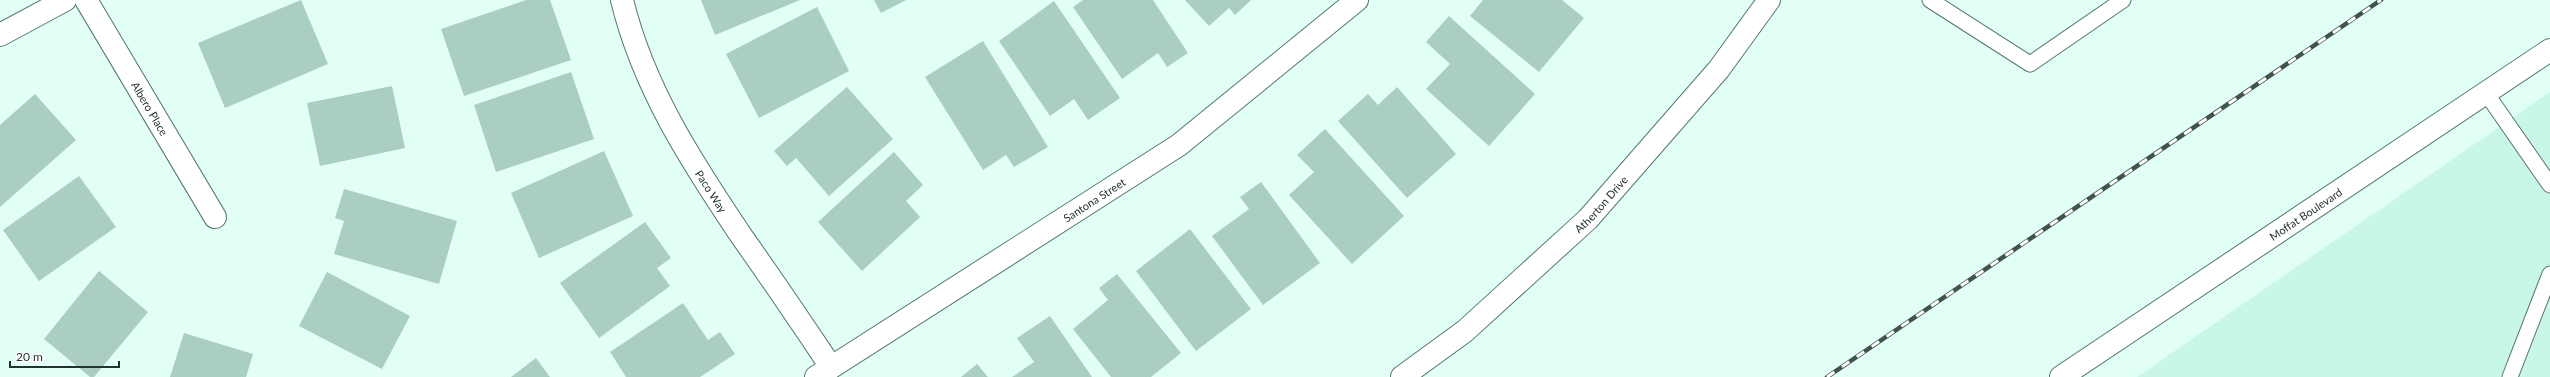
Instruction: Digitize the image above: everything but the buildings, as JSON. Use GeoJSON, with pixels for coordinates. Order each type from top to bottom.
{"type":"FeatureCollection","features":[{"type":"Feature","properties":{"kind":"street"},"geometry":{"type":"LineString","coordinates":[[0,35],[65,0]]}},
{"type":"Feature","properties":{"kind":"street","name":"Albero Place"},"geometry":{"type":"LineString","coordinates":[[86,0],[215,217]]}},
{"type":"Feature","properties":{"kind":"street","name":"Paco Way"},"geometry":{"type":"LineString","coordinates":[[622,0],[626,17],[656,97],[688,157],[824,372]]}},
{"type":"Feature","properties":{"kind":"street","name":"Santona Street"},"geometry":{"type":"LineString","coordinates":[[824,372],[1179,145],[1357,0]]}},
{"type":"Feature","properties":{"kind":"street","name":"Atherton Drive"},"geometry":{"type":"LineString","coordinates":[[1402,377],[1465,331],[1588,219],[1719,69],[1769,0]]}},
{"type":"Feature","properties":{"kind":"street","name":"Moffat Boulevard"},"geometry":{"type":"LineString","coordinates":[[2061,377],[2550,50]]}},
{"type":"Feature","properties":{"kind":"lane"},"geometry":{"type":"LineString","coordinates":[[1930,0],[2030,64],[2123,0]]}},
{"type":"Feature","properties":{"kind":"lane"},"geometry":{"type":"LineString","coordinates":[[2486,93],[2550,185]]}},
{"type":"Feature","properties":{"kind":"lane"},"geometry":{"type":"LineString","coordinates":[[2510,377],[2550,274]]}},
{"type":"Feature","properties":{"kind":"shaded area"},"geometry":{"type":"Polygon","coordinates":[[[2550,92],[2550,377],[2137,377],[2550,92]]]}},
{"type":"Feature","properties":{"kind":"railway"},"geometry":{"type":"LineString","coordinates":[[1827,377],[2381,0]]}}]}
